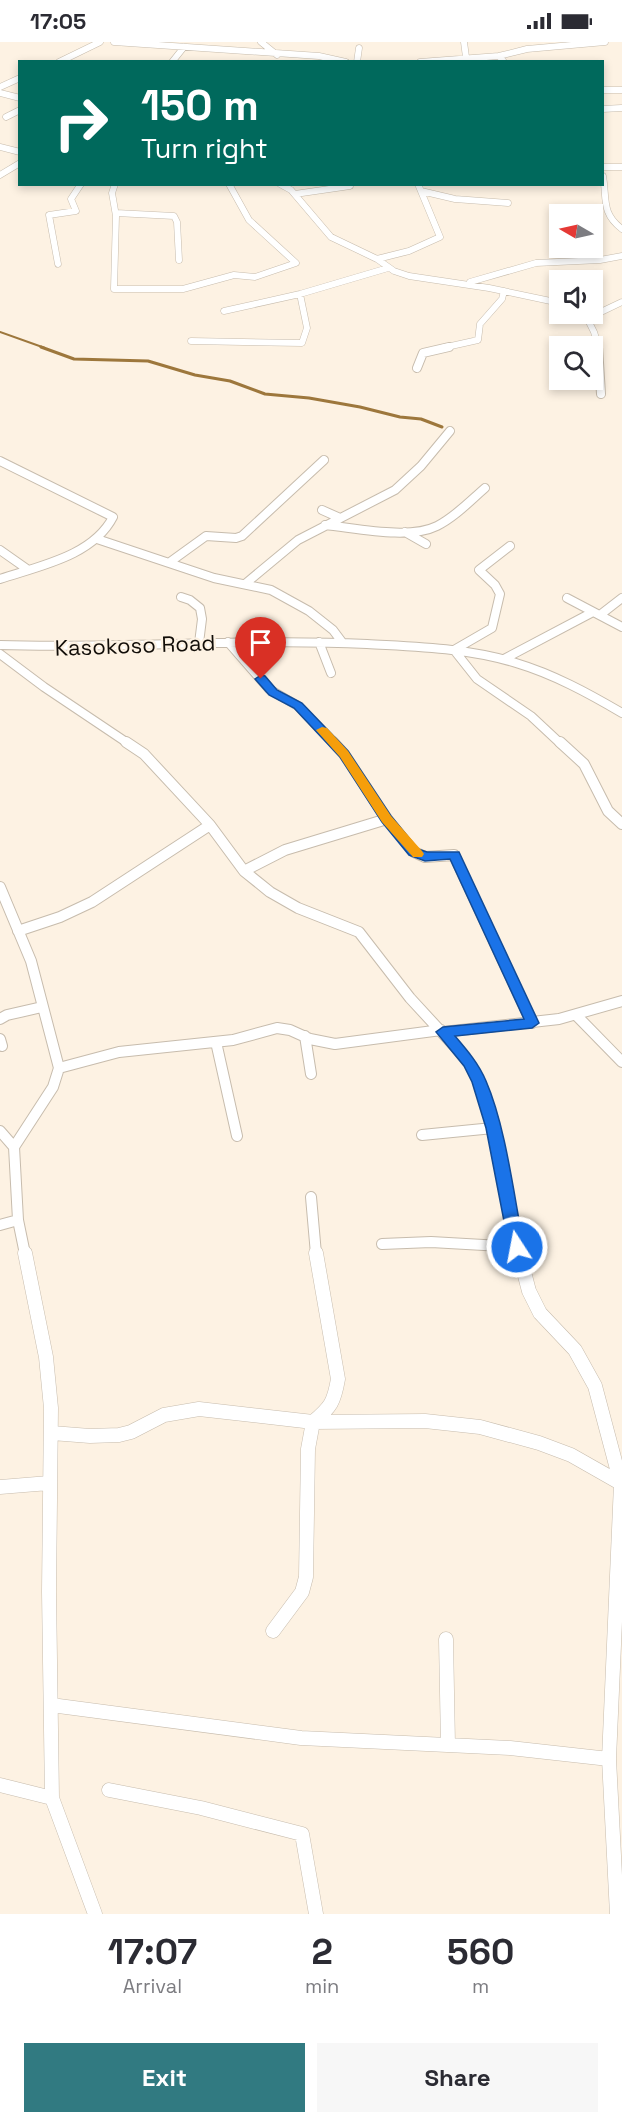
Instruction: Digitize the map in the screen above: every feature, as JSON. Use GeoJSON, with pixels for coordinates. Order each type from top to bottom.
{"type":"FeatureCollection","features":[{"type":"Feature","properties":{"kind":"street"},"geometry":{"type":"LineString","coordinates":[[63,60],[100,42]]}},
{"type":"Feature","properties":{"kind":"street"},"geometry":{"type":"LineString","coordinates":[[114,42],[187,45],[277,55],[319,56],[337,60]]}},
{"type":"Feature","properties":{"kind":"street"},"geometry":{"type":"LineString","coordinates":[[261,42],[277,55]]}},
{"type":"Feature","properties":{"kind":"street"},"geometry":{"type":"LineString","coordinates":[[464,42],[466,57]]}},
{"type":"Feature","properties":{"kind":"street"},"geometry":{"type":"LineString","coordinates":[[521,42],[527,49]]}},
{"type":"Feature","properties":{"kind":"street"},"geometry":{"type":"LineString","coordinates":[[438,60],[466,57],[502,59],[527,49],[605,42]]}},
{"type":"Feature","properties":{"kind":"street"},"geometry":{"type":"LineString","coordinates":[[174,60],[187,45]]}},
{"type":"Feature","properties":{"kind":"street"},"geometry":{"type":"LineString","coordinates":[[357,60],[360,48]]}},
{"type":"Feature","properties":{"kind":"street"},"geometry":{"type":"LineString","coordinates":[[0,87],[18,79]]}},
{"type":"Feature","properties":{"kind":"street"},"geometry":{"type":"LineString","coordinates":[[604,90],[621,90]]}},
{"type":"Feature","properties":{"kind":"street"},"geometry":{"type":"LineString","coordinates":[[0,93],[18,98]]}},
{"type":"Feature","properties":{"kind":"street"},"geometry":{"type":"LineString","coordinates":[[604,110],[621,108]]}},
{"type":"Feature","properties":{"kind":"street"},"geometry":{"type":"LineString","coordinates":[[6,117],[18,111]]}},
{"type":"Feature","properties":{"kind":"street"},"geometry":{"type":"LineString","coordinates":[[0,147],[18,152]]}},
{"type":"Feature","properties":{"kind":"street"},"geometry":{"type":"LineString","coordinates":[[0,176],[18,164]]}},
{"type":"Feature","properties":{"kind":"street"},"geometry":{"type":"LineString","coordinates":[[604,167],[622,166]]}},
{"type":"Feature","properties":{"kind":"street"},"geometry":{"type":"LineString","coordinates":[[58,264],[49,215],[76,211],[71,199],[80,186]]}},
{"type":"Feature","properties":{"kind":"street"},"geometry":{"type":"LineString","coordinates":[[114,186],[111,197],[116,213],[113,244],[114,289],[117,290],[183,289],[234,275],[255,277],[296,263],[249,220],[230,186]]}},
{"type":"Feature","properties":{"kind":"street"},"geometry":{"type":"LineString","coordinates":[[283,186],[294,194],[331,237],[377,259],[388,268],[409,276],[465,284],[549,301]]}},
{"type":"Feature","properties":{"kind":"street"},"geometry":{"type":"LineString","coordinates":[[294,194],[350,186]]}},
{"type":"Feature","properties":{"kind":"street"},"geometry":{"type":"LineString","coordinates":[[604,186],[609,220],[622,229]]}},
{"type":"Feature","properties":{"kind":"street"},"geometry":{"type":"LineString","coordinates":[[377,259],[409,251],[440,237],[419,188]]}},
{"type":"Feature","properties":{"kind":"street"},"geometry":{"type":"LineString","coordinates":[[419,188],[455,199],[508,202]]}},
{"type":"Feature","properties":{"kind":"street"},"geometry":{"type":"LineString","coordinates":[[116,213],[174,216],[177,222],[178,260]]}},
{"type":"Feature","properties":{"kind":"street"},"geometry":{"type":"LineString","coordinates":[[465,284],[536,263],[600,260],[622,256]]}},
{"type":"Feature","properties":{"kind":"street"},"geometry":{"type":"LineString","coordinates":[[224,311],[300,294],[388,268]]}},
{"type":"Feature","properties":{"kind":"street"},"geometry":{"type":"LineString","coordinates":[[417,368],[421,356],[427,352],[478,340],[480,324],[502,299],[504,291]]}},
{"type":"Feature","properties":{"kind":"street"},"geometry":{"type":"LineString","coordinates":[[191,341],[226,344],[260,341],[302,343],[307,328],[300,294]]}},
{"type":"Feature","properties":{"kind":"street"},"geometry":{"type":"LineString","coordinates":[[603,311],[622,303]]}},
{"type":"Feature","properties":{"kind":"street"},"geometry":{"type":"LineString","coordinates":[[590,324],[595,335],[600,361],[601,394]]}},
{"type":"Feature","properties":{"kind":"street"},"geometry":{"type":"LineString","coordinates":[[245,584],[259,569],[303,537],[386,495],[405,482],[430,457],[450,431]]}},
{"type":"Feature","properties":{"kind":"street"},"geometry":{"type":"LineString","coordinates":[[170,562],[206,536],[236,538],[242,536],[324,460]]}},
{"type":"Feature","properties":{"kind":"street"},"geometry":{"type":"LineString","coordinates":[[0,579],[73,552],[97,539],[111,524],[112,515],[2,463]]}},
{"type":"Feature","properties":{"kind":"street"},"geometry":{"type":"LineString","coordinates":[[324,525],[405,532],[427,531],[443,522],[485,488]]}},
{"type":"Feature","properties":{"kind":"street"},"geometry":{"type":"LineString","coordinates":[[322,510],[340,518]]}},
{"type":"Feature","properties":{"kind":"street"},"geometry":{"type":"LineString","coordinates":[[405,532],[426,544]]}},
{"type":"Feature","properties":{"kind":"street"},"geometry":{"type":"LineString","coordinates":[[97,539],[214,578],[271,590],[292,600],[333,630],[342,642]]}},
{"type":"Feature","properties":{"kind":"street"},"geometry":{"type":"LineString","coordinates":[[510,546],[479,570],[495,585],[500,594],[492,628],[454,650],[477,679],[531,716],[580,759],[589,771],[608,811],[622,824]]}},
{"type":"Feature","properties":{"kind":"street"},"geometry":{"type":"LineString","coordinates":[[0,550],[27,569]]}},
{"type":"Feature","properties":{"kind":"street"},"geometry":{"type":"LineString","coordinates":[[181,597],[195,601],[199,605],[202,613],[199,644]]}},
{"type":"Feature","properties":{"kind":"street"},"geometry":{"type":"LineString","coordinates":[[567,598],[622,627]]}},
{"type":"Feature","properties":{"kind":"street"},"geometry":{"type":"LineString","coordinates":[[504,659],[596,614],[622,598]]}},
{"type":"Feature","properties":{"kind":"street"},"geometry":{"type":"LineString","coordinates":[[228,642],[269,689],[298,706],[337,747],[387,819],[420,855],[454,855],[532,1023]]}},
{"type":"Feature","properties":{"kind":"street","name":"Kasokoso Road"},"geometry":{"type":"LineString","coordinates":[[0,645],[71,648],[228,642],[342,642],[454,650],[504,659],[552,678],[622,713]]}},
{"type":"Feature","properties":{"kind":"street"},"geometry":{"type":"LineString","coordinates":[[319,642],[331,673]]}},
{"type":"Feature","properties":{"kind":"street"},"geometry":{"type":"LineString","coordinates":[[0,654],[44,687],[144,754],[210,825],[244,871],[283,901],[359,932],[410,998],[469,1062],[479,1082],[493,1128],[517,1247],[529,1291],[540,1313],[575,1350],[595,1386],[622,1484],[609,1759],[617,1789],[617,1914]]}},
{"type":"Feature","properties":{"kind":"street"},"geometry":{"type":"LineString","coordinates":[[244,871],[292,847],[387,819]]}},
{"type":"Feature","properties":{"kind":"street"},"geometry":{"type":"LineString","coordinates":[[18,931],[71,912],[90,902],[181,841],[210,825]]}},
{"type":"Feature","properties":{"kind":"street"},"geometry":{"type":"LineString","coordinates":[[0,887],[31,961],[59,1068],[53,1087],[14,1147]]}},
{"type":"Feature","properties":{"kind":"street"},"geometry":{"type":"LineString","coordinates":[[59,1068],[119,1052],[216,1042],[277,1028],[328,1043],[344,1044],[577,1016],[622,1000]]}},
{"type":"Feature","properties":{"kind":"street"},"geometry":{"type":"LineString","coordinates":[[0,1019],[7,1015],[42,1007]]}},
{"type":"Feature","properties":{"kind":"street"},"geometry":{"type":"LineString","coordinates":[[577,1016],[622,1062]]}},
{"type":"Feature","properties":{"kind":"street"},"geometry":{"type":"LineString","coordinates":[[304,1036],[311,1074]]}},
{"type":"Feature","properties":{"kind":"street"},"geometry":{"type":"LineString","coordinates":[[216,1042],[237,1136]]}},
{"type":"Feature","properties":{"kind":"street"},"geometry":{"type":"LineString","coordinates":[[422,1135],[493,1128]]}},
{"type":"Feature","properties":{"kind":"street"},"geometry":{"type":"LineString","coordinates":[[0,1131],[7,1136],[14,1147],[18,1221],[46,1357],[52,1433],[49,1483],[52,1798],[95,1914]]}},
{"type":"Feature","properties":{"kind":"street"},"geometry":{"type":"LineString","coordinates":[[273,1631],[302,1592],[306,1577],[306,1471],[313,1422],[329,1410],[335,1397],[338,1379],[316,1264],[311,1197]]}},
{"type":"Feature","properties":{"kind":"street"},"geometry":{"type":"LineString","coordinates":[[0,1225],[18,1221]]}},
{"type":"Feature","properties":{"kind":"street"},"geometry":{"type":"LineString","coordinates":[[382,1244],[431,1242],[517,1247]]}},
{"type":"Feature","properties":{"kind":"street"},"geometry":{"type":"LineString","coordinates":[[52,1433],[118,1435],[131,1432],[155,1418],[199,1409],[313,1422],[425,1422],[480,1427],[539,1443],[571,1455],[622,1484]]}},
{"type":"Feature","properties":{"kind":"street"},"geometry":{"type":"LineString","coordinates":[[0,1487],[49,1483]]}},
{"type":"Feature","properties":{"kind":"street"},"geometry":{"type":"LineString","coordinates":[[446,1638],[448,1745]]}},
{"type":"Feature","properties":{"kind":"street"},"geometry":{"type":"LineString","coordinates":[[51,1705],[301,1738],[563,1752],[609,1759]]}},
{"type":"Feature","properties":{"kind":"street"},"geometry":{"type":"LineString","coordinates":[[0,1785],[52,1798]]}},
{"type":"Feature","properties":{"kind":"street"},"geometry":{"type":"LineString","coordinates":[[109,1790],[201,1808],[302,1834],[316,1914]]}},
{"type":"Feature","properties":{"kind":"waterway"},"geometry":{"type":"LineString","coordinates":[[0,332],[45,348]]}},
{"type":"Feature","properties":{"kind":"waterway"},"geometry":{"type":"LineString","coordinates":[[41,347],[74,359],[148,361],[195,375],[230,381],[265,394],[309,398],[360,407],[400,417],[421,419],[442,427]]}},
{"type":"Feature","properties":{"kind":"slow traffic"},"geometry":{"type":"LineString","coordinates":[[322,730],[344,754],[387,819],[417,854]]}},
{"type":"Feature","properties":{"kind":"route"},"geometry":{"type":"LineString","coordinates":[[261,679],[275,694],[289,699],[298,706],[344,754],[387,819],[414,852],[425,857],[454,855],[532,1023],[443,1032],[469,1062],[479,1082],[493,1128],[517,1247]]}}]}
